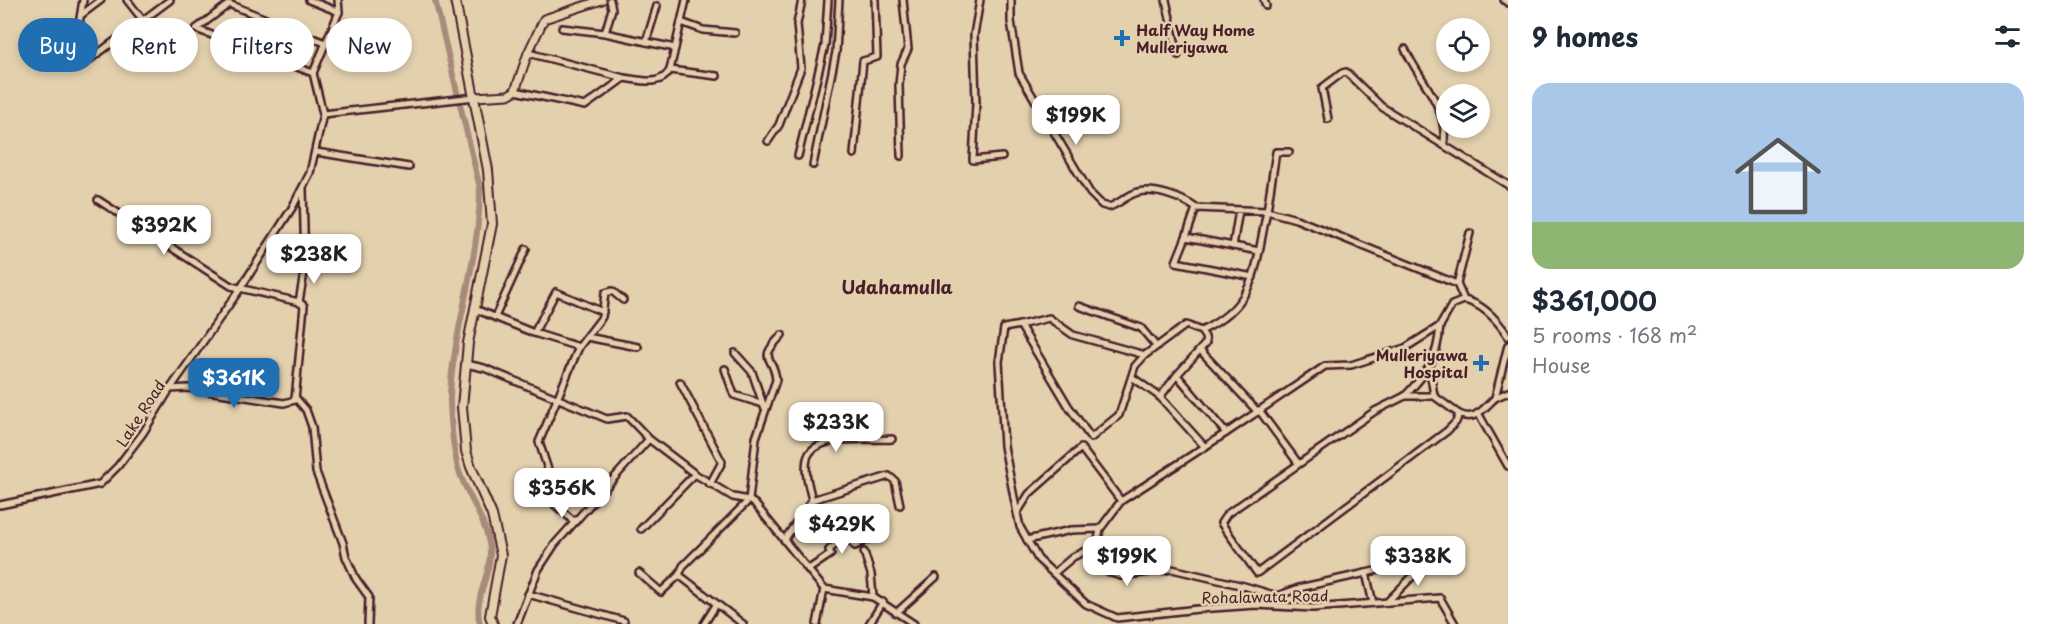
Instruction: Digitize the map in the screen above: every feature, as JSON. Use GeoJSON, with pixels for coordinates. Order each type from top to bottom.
{"type":"FeatureCollection","features":[{"type":"Feature","properties":{"kind":"main road"},"geometry":{"type":"LineString","coordinates":[[455,0],[472,98],[488,170],[492,224],[475,309],[462,407],[466,451],[492,515],[501,555],[490,616],[493,624]]}},
{"type":"Feature","properties":{"kind":"street"},"geometry":{"type":"LineString","coordinates":[[83,0],[72,66],[77,68],[81,66],[110,44]]}},
{"type":"Feature","properties":{"kind":"street"},"geometry":{"type":"LineString","coordinates":[[81,15],[101,0]]}},
{"type":"Feature","properties":{"kind":"street"},"geometry":{"type":"LineString","coordinates":[[127,0],[141,18]]}},
{"type":"Feature","properties":{"kind":"street"},"geometry":{"type":"LineString","coordinates":[[143,18],[170,0]]}},
{"type":"Feature","properties":{"kind":"street"},"geometry":{"type":"LineString","coordinates":[[309,0],[339,12]]}},
{"type":"Feature","properties":{"kind":"street"},"geometry":{"type":"LineString","coordinates":[[338,0],[339,12],[313,74],[323,114],[508,95],[515,91],[528,53],[544,19],[602,0]]}},
{"type":"Feature","properties":{"kind":"street"},"geometry":{"type":"LineString","coordinates":[[605,33],[612,9],[610,0]]}},
{"type":"Feature","properties":{"kind":"street"},"geometry":{"type":"LineString","coordinates":[[528,53],[624,78],[656,81],[666,77],[670,70],[686,0]]}},
{"type":"Feature","properties":{"kind":"street"},"geometry":{"type":"LineString","coordinates":[[768,141],[779,125],[801,68],[797,24],[802,0]]}},
{"type":"Feature","properties":{"kind":"street"},"geometry":{"type":"LineString","coordinates":[[798,156],[825,45],[828,0]]}},
{"type":"Feature","properties":{"kind":"street"},"geometry":{"type":"LineString","coordinates":[[813,165],[836,52],[839,0]]}},
{"type":"Feature","properties":{"kind":"street"},"geometry":{"type":"LineString","coordinates":[[854,154],[862,61],[877,57],[875,0]]}},
{"type":"Feature","properties":{"kind":"street"},"geometry":{"type":"LineString","coordinates":[[901,156],[898,85],[901,64],[908,49],[903,0]]}},
{"type":"Feature","properties":{"kind":"street"},"geometry":{"type":"LineString","coordinates":[[980,0],[974,34],[973,160],[1002,157]]}},
{"type":"Feature","properties":{"kind":"street"},"geometry":{"type":"LineString","coordinates":[[1011,0],[1011,21],[1019,73],[1090,193],[1102,205],[1109,207],[1138,192],[1151,191],[1181,200],[1196,208],[1267,211],[1296,219],[1457,284]]}},
{"type":"Feature","properties":{"kind":"street"},"geometry":{"type":"LineString","coordinates":[[1167,0],[1178,55]]}},
{"type":"Feature","properties":{"kind":"street"},"geometry":{"type":"LineString","coordinates":[[313,74],[196,30],[229,1],[325,44]]}},
{"type":"Feature","properties":{"kind":"street"},"geometry":{"type":"LineString","coordinates":[[646,42],[657,6]]}},
{"type":"Feature","properties":{"kind":"street"},"geometry":{"type":"LineString","coordinates":[[681,22],[703,30],[735,33]]}},
{"type":"Feature","properties":{"kind":"street"},"geometry":{"type":"LineString","coordinates":[[562,28],[605,33],[675,48]]}},
{"type":"Feature","properties":{"kind":"street"},"geometry":{"type":"LineString","coordinates":[[1405,49],[1438,102],[1445,133],[1444,145]]}},
{"type":"Feature","properties":{"kind":"street"},"geometry":{"type":"LineString","coordinates":[[670,70],[717,76]]}},
{"type":"Feature","properties":{"kind":"street"},"geometry":{"type":"LineString","coordinates":[[1328,120],[1322,88],[1346,72],[1382,107],[1508,185]]}},
{"type":"Feature","properties":{"kind":"street"},"geometry":{"type":"LineString","coordinates":[[515,91],[585,106],[624,78]]}},
{"type":"Feature","properties":{"kind":"street","name":"Lake Road"},"geometry":{"type":"LineString","coordinates":[[0,505],[100,484],[118,466],[143,433],[170,389],[240,289],[303,186],[310,173],[316,152],[323,114]]}},
{"type":"Feature","properties":{"kind":"street"},"geometry":{"type":"LineString","coordinates":[[316,152],[409,167]]}},
{"type":"Feature","properties":{"kind":"street"},"geometry":{"type":"LineString","coordinates":[[1201,331],[1218,323],[1230,312],[1242,299],[1253,277],[1267,211],[1276,152],[1289,152]]}},
{"type":"Feature","properties":{"kind":"street"},"geometry":{"type":"LineString","coordinates":[[299,302],[305,267],[303,186]]}},
{"type":"Feature","properties":{"kind":"street"},"geometry":{"type":"LineString","coordinates":[[98,200],[231,286],[299,302],[304,306],[295,400],[284,403],[188,388],[170,389]]}},
{"type":"Feature","properties":{"kind":"street"},"geometry":{"type":"LineString","coordinates":[[1196,208],[1176,262],[1253,277]]}},
{"type":"Feature","properties":{"kind":"street"},"geometry":{"type":"LineString","coordinates":[[1233,246],[1239,210]]}},
{"type":"Feature","properties":{"kind":"street"},"geometry":{"type":"LineString","coordinates":[[1470,233],[1457,284],[1464,300],[1483,309],[1498,322],[1508,336]]}},
{"type":"Feature","properties":{"kind":"street"},"geometry":{"type":"LineString","coordinates":[[1186,237],[1259,251]]}},
{"type":"Feature","properties":{"kind":"street"},"geometry":{"type":"LineString","coordinates":[[495,317],[526,249]]}},
{"type":"Feature","properties":{"kind":"street"},"geometry":{"type":"LineString","coordinates":[[575,522],[555,505],[556,497],[539,442],[579,347],[602,317],[605,293],[608,291],[623,300]]}},
{"type":"Feature","properties":{"kind":"street"},"geometry":{"type":"LineString","coordinates":[[534,333],[556,292],[603,312]]}},
{"type":"Feature","properties":{"kind":"street"},"geometry":{"type":"LineString","coordinates":[[1459,414],[1456,422],[1447,431],[1257,573],[1221,523],[1227,514],[1298,463],[1375,411],[1405,396],[1430,369],[1438,344],[1440,326],[1452,305],[1464,300]]}},
{"type":"Feature","properties":{"kind":"street"},"geometry":{"type":"LineString","coordinates":[[1078,306],[1142,328],[1156,346]]}},
{"type":"Feature","properties":{"kind":"street"},"geometry":{"type":"LineString","coordinates":[[475,309],[534,333],[579,347]]}},
{"type":"Feature","properties":{"kind":"street"},"geometry":{"type":"LineString","coordinates":[[1091,438],[1069,407],[1020,325],[1049,318],[1073,335],[1144,355]]}},
{"type":"Feature","properties":{"kind":"street","name":"Rohalawata Road"},"geometry":{"type":"LineString","coordinates":[[1020,325],[1004,328],[999,362],[1004,446],[1020,527],[1038,559],[1086,603],[1117,618],[1256,605],[1314,608],[1440,598],[1455,624]]}},
{"type":"Feature","properties":{"kind":"street"},"geometry":{"type":"LineString","coordinates":[[1017,513],[1029,494],[1119,415],[1135,366],[1144,355],[1186,325],[1201,331],[1206,343],[1160,397]]}},
{"type":"Feature","properties":{"kind":"street"},"geometry":{"type":"LineString","coordinates":[[1440,326],[1404,348],[1377,358],[1351,364],[1325,366],[1121,501],[1100,529],[1097,545],[1098,558],[1111,573],[1121,576],[1172,568],[1244,586],[1272,596],[1432,557],[1452,558]]}},
{"type":"Feature","properties":{"kind":"street"},"geometry":{"type":"LineString","coordinates":[[639,573],[661,592],[679,575],[683,566],[748,500],[756,438],[764,406],[776,380],[767,355],[782,335]]}},
{"type":"Feature","properties":{"kind":"street"},"geometry":{"type":"LineString","coordinates":[[587,337],[638,347]]}},
{"type":"Feature","properties":{"kind":"street"},"geometry":{"type":"LineString","coordinates":[[1495,398],[1508,345]]}},
{"type":"Feature","properties":{"kind":"street"},"geometry":{"type":"LineString","coordinates":[[1200,351],[1258,411],[1298,463]]}},
{"type":"Feature","properties":{"kind":"street"},"geometry":{"type":"LineString","coordinates":[[735,353],[752,372],[764,406]]}},
{"type":"Feature","properties":{"kind":"street"},"geometry":{"type":"LineString","coordinates":[[466,364],[484,368],[607,418],[614,420],[627,416],[649,439],[695,474],[734,496],[748,500],[809,568],[824,590],[817,624]]}},
{"type":"Feature","properties":{"kind":"street"},"geometry":{"type":"LineString","coordinates":[[725,369],[734,395],[764,406]]}},
{"type":"Feature","properties":{"kind":"street"},"geometry":{"type":"LineString","coordinates":[[1430,369],[1434,396]]}},
{"type":"Feature","properties":{"kind":"street"},"geometry":{"type":"LineString","coordinates":[[1178,375],[1226,433]]}},
{"type":"Feature","properties":{"kind":"street"},"geometry":{"type":"LineString","coordinates":[[1132,377],[1160,397],[1205,447]]}},
{"type":"Feature","properties":{"kind":"street"},"geometry":{"type":"LineString","coordinates":[[680,382],[722,462],[710,484]]}},
{"type":"Feature","properties":{"kind":"street"},"geometry":{"type":"LineString","coordinates":[[1405,396],[1434,396],[1467,418],[1474,417],[1495,398],[1508,392]]}},
{"type":"Feature","properties":{"kind":"street"},"geometry":{"type":"LineString","coordinates":[[296,397],[306,410],[312,427],[316,472],[344,543],[346,557],[356,579],[369,597],[368,624]]}},
{"type":"Feature","properties":{"kind":"street"},"geometry":{"type":"LineString","coordinates":[[1478,413],[1508,466]]}},
{"type":"Feature","properties":{"kind":"street"},"geometry":{"type":"LineString","coordinates":[[812,500],[806,468],[807,456],[816,447],[828,442],[862,437],[872,441],[892,439]]}},
{"type":"Feature","properties":{"kind":"street"},"geometry":{"type":"LineString","coordinates":[[518,624],[538,570],[555,544],[649,439]]}},
{"type":"Feature","properties":{"kind":"street"},"geometry":{"type":"LineString","coordinates":[[1081,448],[1121,501]]}},
{"type":"Feature","properties":{"kind":"street"},"geometry":{"type":"LineString","coordinates":[[641,529],[695,474]]}},
{"type":"Feature","properties":{"kind":"street"},"geometry":{"type":"LineString","coordinates":[[784,539],[812,500],[889,476],[895,481],[900,505]]}},
{"type":"Feature","properties":{"kind":"street"},"geometry":{"type":"LineString","coordinates":[[1027,540],[1071,530],[1100,529]]}},
{"type":"Feature","properties":{"kind":"street"},"geometry":{"type":"LineString","coordinates":[[809,568],[831,554],[829,550],[846,536],[855,546],[868,538]]}},
{"type":"Feature","properties":{"kind":"street"},"geometry":{"type":"LineString","coordinates":[[1054,573],[1072,557],[1097,545]]}},
{"type":"Feature","properties":{"kind":"street"},"geometry":{"type":"LineString","coordinates":[[864,552],[871,574],[873,597]]}},
{"type":"Feature","properties":{"kind":"street"},"geometry":{"type":"LineString","coordinates":[[1387,602],[1432,557]]}},
{"type":"Feature","properties":{"kind":"street"},"geometry":{"type":"LineString","coordinates":[[1366,573],[1373,603]]}},
{"type":"Feature","properties":{"kind":"street"},"geometry":{"type":"LineString","coordinates":[[679,575],[743,624]]}},
{"type":"Feature","properties":{"kind":"street"},"geometry":{"type":"LineString","coordinates":[[896,613],[936,577]]}},
{"type":"Feature","properties":{"kind":"street"},"geometry":{"type":"LineString","coordinates":[[824,590],[873,597],[914,624]]}},
{"type":"Feature","properties":{"kind":"street"},"geometry":{"type":"LineString","coordinates":[[528,594],[624,621]]}},
{"type":"Feature","properties":{"kind":"street"},"geometry":{"type":"LineString","coordinates":[[869,624],[883,602]]}},
{"type":"Feature","properties":{"kind":"street"},"geometry":{"type":"LineString","coordinates":[[704,624],[716,605]]}},
{"type":"Feature","properties":{"kind":"waterway"},"geometry":{"type":"LineString","coordinates":[[435,0],[480,188],[478,228],[456,345],[450,397],[452,436],[458,468],[482,520],[489,542],[489,562],[478,615],[480,624]]}},
{"type":"Feature","properties":{"kind":"place","name":"Half Way Home Mulleriyawa"},"geometry":{"type":"Point","coordinates":[1122,38]}},
{"type":"Feature","properties":{"kind":"place","name":"Mulleriyawa Hospital"},"geometry":{"type":"Point","coordinates":[1481,363]}},
{"type":"Feature","properties":{"kind":"district","name":"Udahamulla"},"geometry":{"type":"Point","coordinates":[897,286]}}]}
